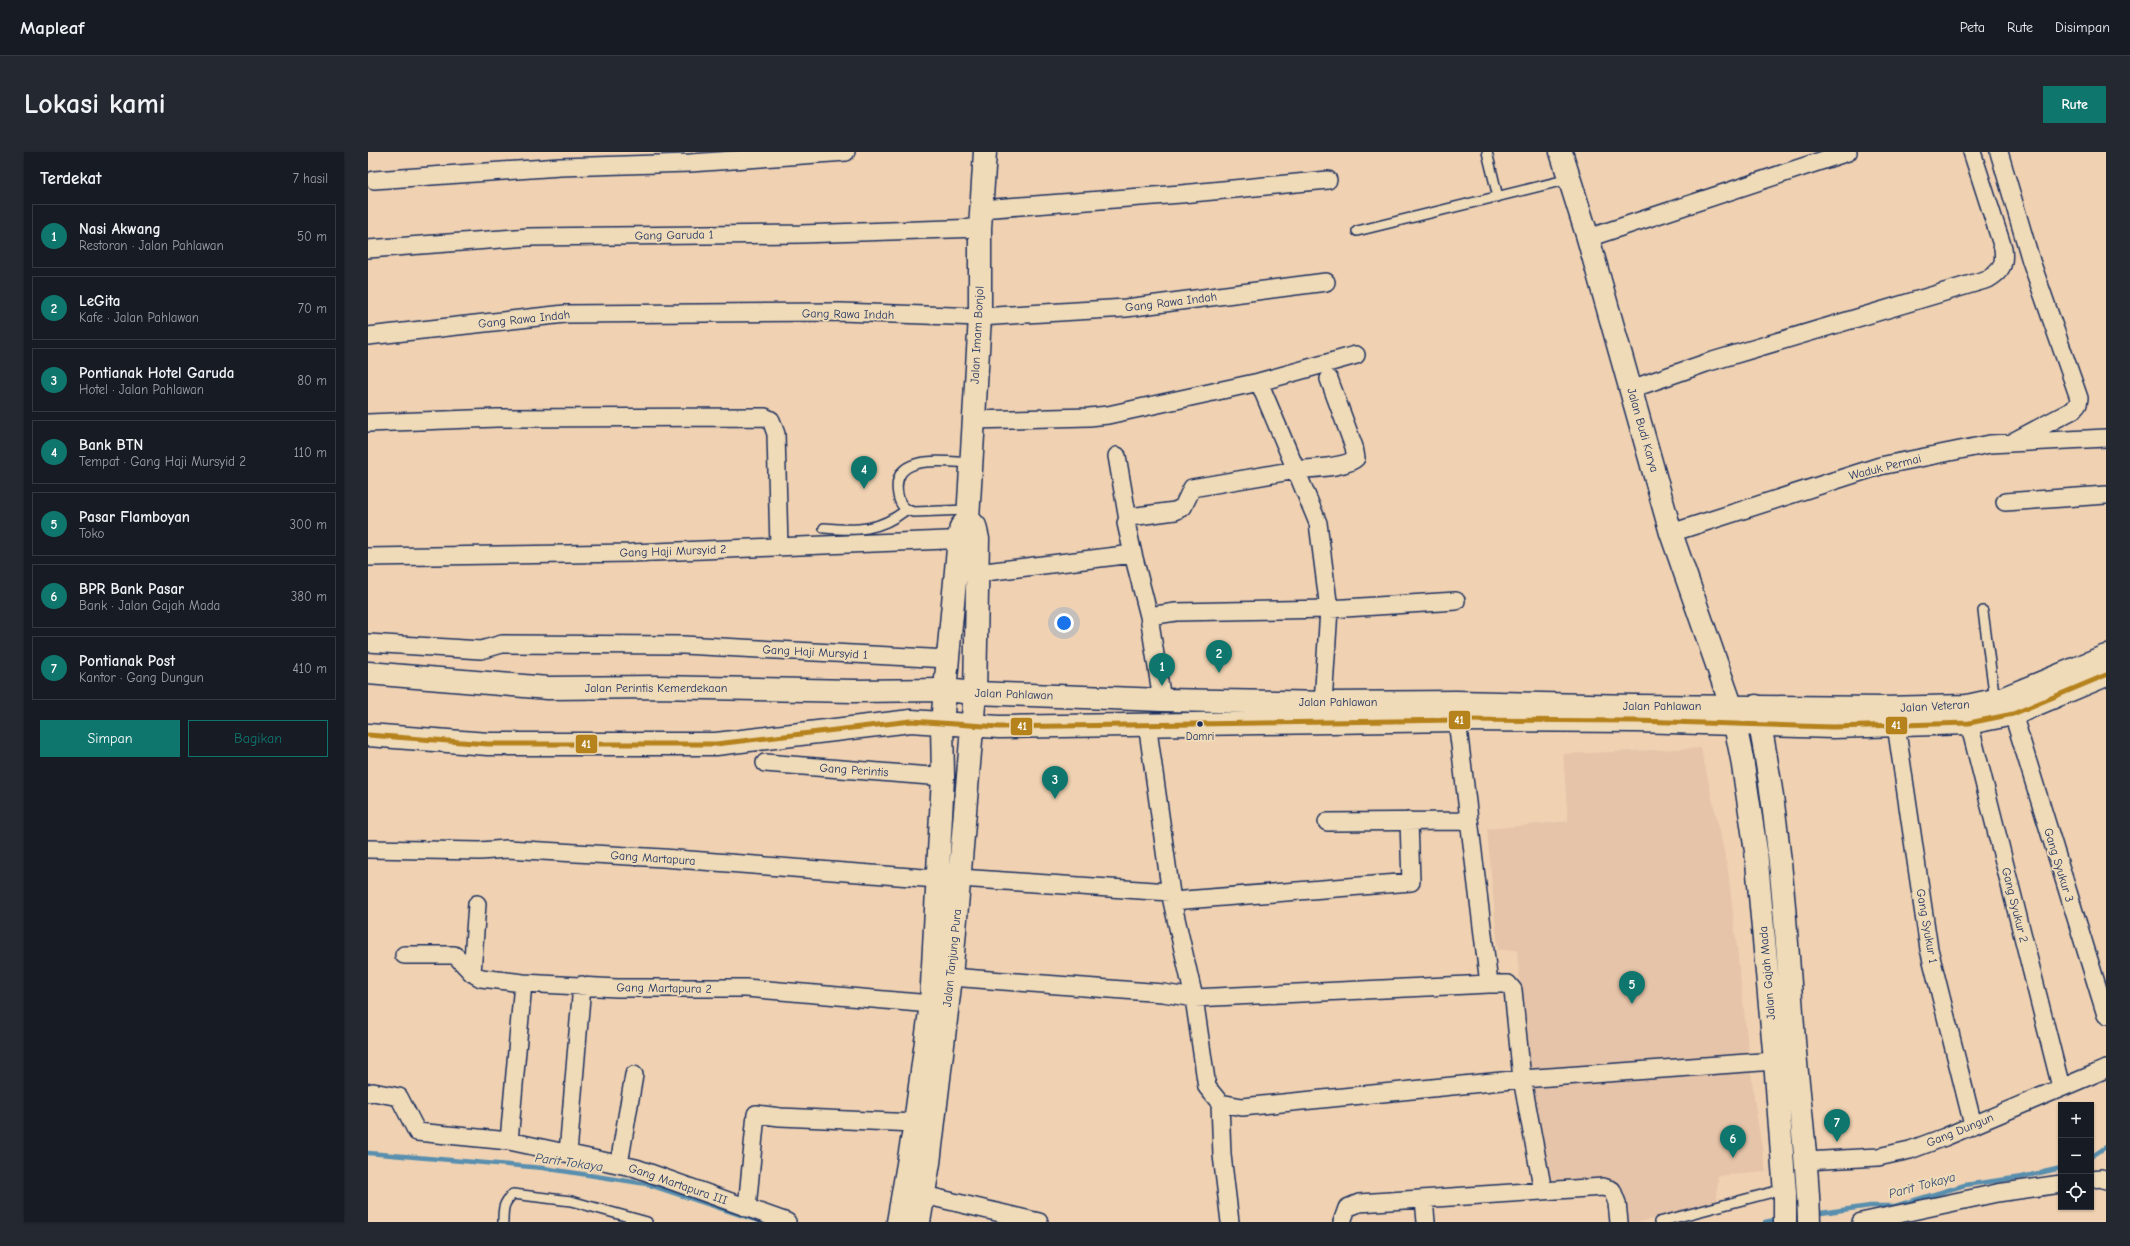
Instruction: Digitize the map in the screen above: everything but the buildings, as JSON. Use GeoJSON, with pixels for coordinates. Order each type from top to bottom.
{"type":"FeatureCollection","features":[{"type":"Feature","properties":{"kind":"main road","name":"Jalan Imam Bonjol"},"geometry":{"type":"LineString","coordinates":[[942,724],[948,659],[968,526],[972,420],[980,317],[980,218],[985,152]]}},
{"type":"Feature","properties":{"kind":"main road","name":"Jalan Budi Karya"},"geometry":{"type":"LineString","coordinates":[[1561,152],[1588,238],[1671,532],[1733,715]]}},
{"type":"Feature","properties":{"kind":"main road","name":"Jalan Imam Bonjol"},"geometry":{"type":"LineString","coordinates":[[968,526],[977,574],[975,693]]}},
{"type":"Feature","properties":{"kind":"main road","name":"Jalan Veteran"},"geometry":{"type":"LineString","coordinates":[[1758,716],[1884,708],[1967,706],[1995,700],[2106,656]]}},
{"type":"Feature","properties":{"kind":"main road","name":"Jalan Perintis Kemerdekaan"},"geometry":{"type":"LineString","coordinates":[[368,673],[548,688],[655,687],[853,691],[945,690]]}},
{"type":"Feature","properties":{"kind":"main road","name":"Jalan Veteran"},"geometry":{"type":"LineString","coordinates":[[1758,716],[1833,727],[1969,723],[2013,714],[2106,675]]}},
{"type":"Feature","properties":{"kind":"main road","name":"Jalan Pahlawan"},"geometry":{"type":"LineString","coordinates":[[945,690],[975,693],[1162,700],[1323,703],[1456,702],[1634,706],[1733,715]]}},
{"type":"Feature","properties":{"kind":"main road","name":"Jalan Tanjung Pura"},"geometry":{"type":"LineString","coordinates":[[898,1222],[919,1162],[951,977],[975,693]]}},
{"type":"Feature","properties":{"kind":"main road","name":"Jalan Pahlawan"},"geometry":{"type":"LineString","coordinates":[[942,724],[973,726],[1457,720],[1636,721],[1733,715]]}},
{"type":"Feature","properties":{"kind":"main road"},"geometry":{"type":"LineString","coordinates":[[1733,715],[1758,716]]}},
{"type":"Feature","properties":{"kind":"main road","name":"Jalan Gajah Mada"},"geometry":{"type":"LineString","coordinates":[[1733,715],[1756,851],[1775,1061],[1785,1191],[1785,1222]]}},
{"type":"Feature","properties":{"kind":"main road","name":"Jalan Gajah Mada"},"geometry":{"type":"LineString","coordinates":[[1758,716],[1767,758],[1778,848],[1806,1161],[1809,1222]]}},
{"type":"Feature","properties":{"kind":"main road"},"geometry":{"type":"LineString","coordinates":[[368,735],[488,744],[716,744],[911,722],[942,724]]}},
{"type":"Feature","properties":{"kind":"main road","name":"Jalan Tanjung Pura"},"geometry":{"type":"LineString","coordinates":[[919,1222],[924,1195],[915,1123],[931,1004],[943,777],[942,724]]}},
{"type":"Feature","properties":{"kind":"street"},"geometry":{"type":"LineString","coordinates":[[374,180],[560,167],[612,159],[690,163],[846,152]]}},
{"type":"Feature","properties":{"kind":"street"},"geometry":{"type":"LineString","coordinates":[[1588,238],[1848,152]]}},
{"type":"Feature","properties":{"kind":"street"},"geometry":{"type":"LineString","coordinates":[[1631,389],[1706,363],[1988,279],[1997,274],[2003,267],[2003,248],[1972,152]]}},
{"type":"Feature","properties":{"kind":"street"},"geometry":{"type":"LineString","coordinates":[[1999,152],[2031,261],[2079,398],[2078,404],[2073,410],[2010,443]]}},
{"type":"Feature","properties":{"kind":"street","name":"Gang Garuda 1"},"geometry":{"type":"LineString","coordinates":[[368,249],[529,237],[801,234],[980,218],[1181,194],[1328,180]]}},
{"type":"Feature","properties":{"kind":"street","name":"Gang Rawa Indah"},"geometry":{"type":"LineString","coordinates":[[368,336],[565,314],[840,312],[980,317],[1126,308],[1326,282]]}},
{"type":"Feature","properties":{"kind":"street"},"geometry":{"type":"LineString","coordinates":[[972,420],[1089,417],[1259,382],[1356,355]]}},
{"type":"Feature","properties":{"kind":"street"},"geometry":{"type":"LineString","coordinates":[[1128,520],[1130,517],[1175,512],[1183,507],[1192,488],[1352,462],[1356,458],[1354,447],[1329,379]]}},
{"type":"Feature","properties":{"kind":"street"},"geometry":{"type":"LineString","coordinates":[[1259,382],[1318,523],[1329,609],[1323,703]]}},
{"type":"Feature","properties":{"kind":"street"},"geometry":{"type":"LineString","coordinates":[[368,423],[497,418],[765,417],[771,420],[776,434],[779,547]]}},
{"type":"Feature","properties":{"kind":"street","name":"Waduk Permai"},"geometry":{"type":"LineString","coordinates":[[1671,532],[1880,466],[1990,444],[2106,438]]}},
{"type":"Feature","properties":{"kind":"street"},"geometry":{"type":"LineString","coordinates":[[1117,456],[1128,520],[1126,523],[1149,616],[1162,700]]}},
{"type":"Feature","properties":{"kind":"street"},"geometry":{"type":"LineString","coordinates":[[2005,502],[2106,496]]}},
{"type":"Feature","properties":{"kind":"street","name":"Gang Haji Mursyid 2"},"geometry":{"type":"LineString","coordinates":[[368,556],[632,553],[779,547],[968,526]]}},
{"type":"Feature","properties":{"kind":"street"},"geometry":{"type":"LineString","coordinates":[[977,574],[1133,554]]}},
{"type":"Feature","properties":{"kind":"street"},"geometry":{"type":"LineString","coordinates":[[1149,616],[1176,612],[1329,609],[1456,601]]}},
{"type":"Feature","properties":{"kind":"street","name":"Gang Haji Mursyid 1"},"geometry":{"type":"LineString","coordinates":[[368,643],[481,650],[502,644],[683,645],[948,659]]}},
{"type":"Feature","properties":{"kind":"street","name":"Gang Syukur 3"},"geometry":{"type":"LineString","coordinates":[[2013,714],[2106,1015]]}},
{"type":"Feature","properties":{"kind":"street"},"geometry":{"type":"LineString","coordinates":[[1457,720],[1489,984]]}},
{"type":"Feature","properties":{"kind":"street"},"geometry":{"type":"LineString","coordinates":[[1147,723],[1171,897],[1194,998],[1207,1087],[1220,1103],[1222,1155],[1230,1222]]}},
{"type":"Feature","properties":{"kind":"street","name":"Gang Syukur 2"},"geometry":{"type":"LineString","coordinates":[[1969,723],[2061,1087]]}},
{"type":"Feature","properties":{"kind":"street","name":"Gang Syukur 1"},"geometry":{"type":"LineString","coordinates":[[1896,725],[1929,949],[1972,1125]]}},
{"type":"Feature","properties":{"kind":"street","name":"Gang Perintis"},"geometry":{"type":"LineString","coordinates":[[764,763],[943,777]]}},
{"type":"Feature","properties":{"kind":"street"},"geometry":{"type":"LineString","coordinates":[[960,878],[1171,897],[1411,882],[1409,821]]}},
{"type":"Feature","properties":{"kind":"street"},"geometry":{"type":"LineString","coordinates":[[1327,822],[1469,821]]}},
{"type":"Feature","properties":{"kind":"street","name":"Gang Martapura"},"geometry":{"type":"LineString","coordinates":[[368,849],[480,851],[515,850],[663,858],[937,879]]}},
{"type":"Feature","properties":{"kind":"street"},"geometry":{"type":"LineString","coordinates":[[472,973],[477,904]]}},
{"type":"Feature","properties":{"kind":"street","name":"Gang Martapura 2"},"geometry":{"type":"LineString","coordinates":[[404,955],[454,955],[472,973],[481,978],[523,983],[617,988],[778,990],[931,1004]]}},
{"type":"Feature","properties":{"kind":"street"},"geometry":{"type":"LineString","coordinates":[[951,977],[1163,993],[1194,998],[1508,984],[1513,990],[1522,1079],[1542,1191]]}},
{"type":"Feature","properties":{"kind":"street"},"geometry":{"type":"LineString","coordinates":[[509,1141],[523,983]]}},
{"type":"Feature","properties":{"kind":"street"},"geometry":{"type":"LineString","coordinates":[[568,1153],[582,985]]}},
{"type":"Feature","properties":{"kind":"street"},"geometry":{"type":"LineString","coordinates":[[1220,1103],[1242,1107],[1522,1079],[1775,1061]]}},
{"type":"Feature","properties":{"kind":"street","name":"Gang Dungun"},"geometry":{"type":"LineString","coordinates":[[1806,1161],[1878,1157],[1910,1150],[2106,1069]]}},
{"type":"Feature","properties":{"kind":"street"},"geometry":{"type":"LineString","coordinates":[[619,1164],[634,1075]]}},
{"type":"Feature","properties":{"kind":"street","name":"Gang Martapura III"},"geometry":{"type":"LineString","coordinates":[[371,1092],[399,1097],[417,1132],[509,1141],[636,1168],[787,1222]]}},
{"type":"Feature","properties":{"kind":"street"},"geometry":{"type":"LineString","coordinates":[[747,1208],[756,1114],[780,1117],[915,1123]]}},
{"type":"Feature","properties":{"kind":"street"},"geometry":{"type":"LineString","coordinates":[[2094,1179],[2101,1178],[2106,1180]]}},
{"type":"Feature","properties":{"kind":"street"},"geometry":{"type":"LineString","coordinates":[[1861,1222],[1998,1194],[2058,1184]]}},
{"type":"Feature","properties":{"kind":"street"},"geometry":{"type":"LineString","coordinates":[[1342,1222],[1347,1208],[1359,1203],[1609,1188],[1615,1195],[1619,1222]]}},
{"type":"Feature","properties":{"kind":"street"},"geometry":{"type":"LineString","coordinates":[[924,1195],[1040,1222]]}},
{"type":"Feature","properties":{"kind":"street"},"geometry":{"type":"LineString","coordinates":[[1424,1199],[1426,1222]]}},
{"type":"Feature","properties":{"kind":"lane"},"geometry":{"type":"LineString","coordinates":[[1487,152],[1498,197]]}},
{"type":"Feature","properties":{"kind":"lane"},"geometry":{"type":"LineString","coordinates":[[1357,231],[1569,179]]}},
{"type":"Feature","properties":{"kind":"lane"},"geometry":{"type":"LineString","coordinates":[[968,526],[906,510],[901,504],[897,485],[899,477],[906,468],[929,461],[971,463]]}},
{"type":"Feature","properties":{"kind":"lane"},"geometry":{"type":"LineString","coordinates":[[824,528],[868,529],[895,519],[906,510]]}},
{"type":"Feature","properties":{"kind":"lane"},"geometry":{"type":"LineString","coordinates":[[1983,611],[1995,700]]}},
{"type":"Feature","properties":{"kind":"lane"},"geometry":{"type":"LineString","coordinates":[[1659,1222],[1785,1191]]}},
{"type":"Feature","properties":{"kind":"lane"},"geometry":{"type":"LineString","coordinates":[[503,1222],[503,1207],[505,1200],[512,1194],[571,1201],[647,1222]]}},
{"type":"Feature","properties":{"kind":"shaded area"},"geometry":{"type":"Polygon","coordinates":[[[1701,748],[1728,869],[1754,1098],[1766,1172],[1718,1176],[1717,1202],[1640,1222],[1624,1222],[1616,1184],[1548,1186],[1526,1059],[1517,950],[1498,950],[1487,829],[1568,821],[1563,754],[1701,748]]]}},
{"type":"Feature","properties":{"kind":"waterway","name":"Parit Tokaya"},"geometry":{"type":"LineString","coordinates":[[2094,1155],[2106,1147]]}},
{"type":"Feature","properties":{"kind":"waterway","name":"Parit Tokaya"},"geometry":{"type":"LineString","coordinates":[[368,1153],[543,1168],[647,1184],[762,1222]]}},
{"type":"Feature","properties":{"kind":"waterway","name":"Parit Tokaya"},"geometry":{"type":"LineString","coordinates":[[1814,1214],[1870,1206],[1895,1206],[1965,1185],[2022,1177],[2058,1169]]}},
{"type":"Feature","properties":{"kind":"waterway","name":"Parit Tokaya"},"geometry":{"type":"LineString","coordinates":[[1765,1222],[1779,1219]]}},
{"type":"Feature","properties":{"kind":"transit line","name":"41"},"geometry":{"type":"LineString","coordinates":[[368,735],[488,744],[716,744],[911,721],[999,727],[1457,720],[1636,721],[1833,727],[1969,723],[2013,714],[2106,675]]}},
{"type":"Feature","properties":{"kind":"place","name":"Bank BTN"},"geometry":{"type":"Point","coordinates":[864,489]}},
{"type":"Feature","properties":{"kind":"place","name":"LeGita"},"geometry":{"type":"Point","coordinates":[1219,673]}},
{"type":"Feature","properties":{"kind":"place","name":"Nasi Akwang"},"geometry":{"type":"Point","coordinates":[1162,686]}},
{"type":"Feature","properties":{"kind":"place","name":"Damri"},"geometry":{"type":"Point","coordinates":[1200,724]}},
{"type":"Feature","properties":{"kind":"place","name":"Pontianak Hotel Garuda"},"geometry":{"type":"Point","coordinates":[1055,799]}},
{"type":"Feature","properties":{"kind":"place","name":"Pasar Flamboyan"},"geometry":{"type":"Point","coordinates":[1632,1004]}},
{"type":"Feature","properties":{"kind":"place","name":"Pontianak Post"},"geometry":{"type":"Point","coordinates":[1837,1142]}},
{"type":"Feature","properties":{"kind":"place","name":"BPR Bank Pasar"},"geometry":{"type":"Point","coordinates":[1733,1158]}}]}
